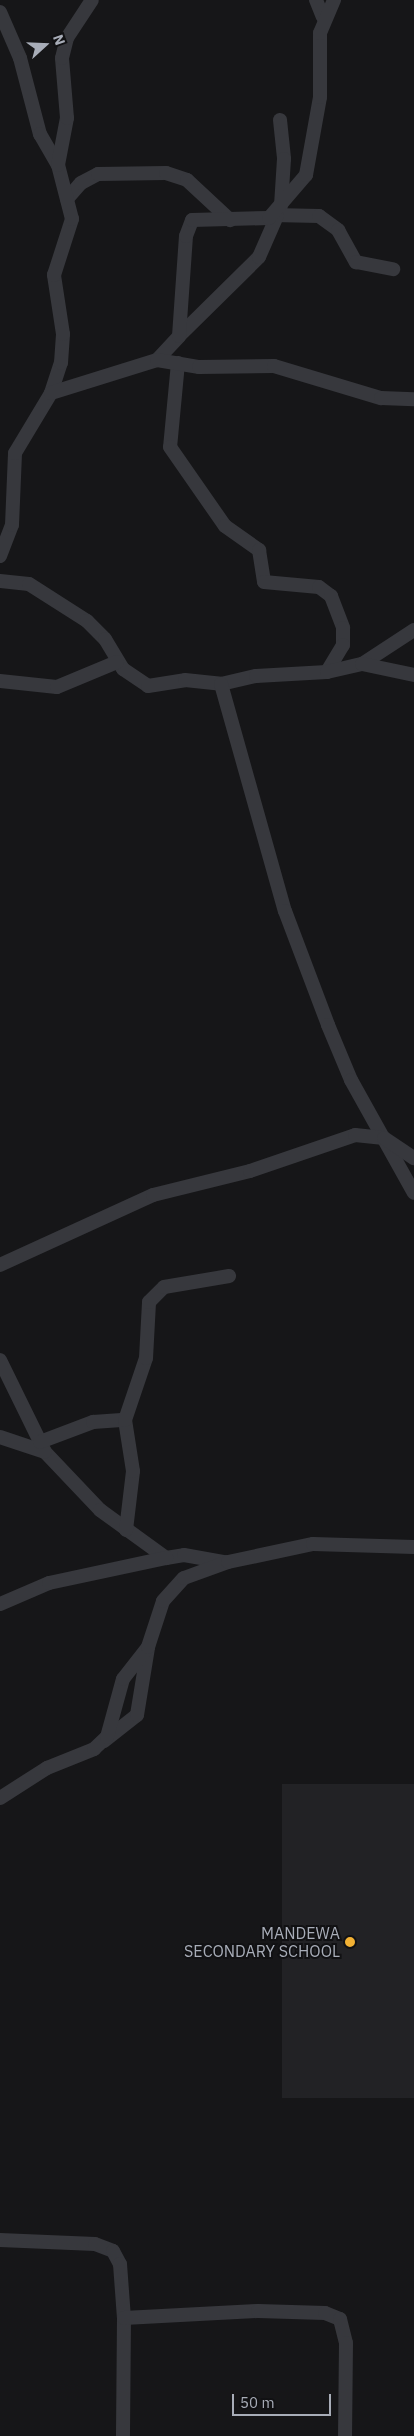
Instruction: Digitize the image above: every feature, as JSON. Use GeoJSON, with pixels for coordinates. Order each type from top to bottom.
{"type":"FeatureCollection","features":[{"type":"Feature","properties":{"kind":"street"},"geometry":{"type":"LineString","coordinates":[[58,165],[68,118],[63,47],[92,0]]}},
{"type":"Feature","properties":{"kind":"street"},"geometry":{"type":"LineString","coordinates":[[316,0],[324,17]]}},
{"type":"Feature","properties":{"kind":"street"},"geometry":{"type":"LineString","coordinates":[[277,213],[306,175],[320,96],[318,48],[324,17],[334,0]]}},
{"type":"Feature","properties":{"kind":"street"},"geometry":{"type":"LineString","coordinates":[[0,12],[20,58],[40,134],[58,165],[67,199],[71,230],[54,275],[63,334],[61,363],[51,393],[15,454],[12,525],[0,556]]}},
{"type":"Feature","properties":{"kind":"street"},"geometry":{"type":"LineString","coordinates":[[157,360],[259,257],[277,213],[284,159],[280,120]]}},
{"type":"Feature","properties":{"kind":"street"},"geometry":{"type":"LineString","coordinates":[[67,199],[81,183],[98,174],[166,174],[187,180],[231,220]]}},
{"type":"Feature","properties":{"kind":"street"},"geometry":{"type":"LineString","coordinates":[[179,336],[189,224],[201,218],[248,222],[277,213],[319,216],[338,230],[356,262],[393,269]]}},
{"type":"Feature","properties":{"kind":"street"},"geometry":{"type":"LineString","coordinates":[[51,393],[157,360],[199,367],[274,366],[381,398],[414,399]]}},
{"type":"Feature","properties":{"kind":"street"},"geometry":{"type":"LineString","coordinates":[[178,363],[170,447],[226,526],[259,550],[264,582],[319,587],[331,596],[343,628],[343,645],[327,672]]}},
{"type":"Feature","properties":{"kind":"street"},"geometry":{"type":"LineString","coordinates":[[0,581],[29,584],[87,621],[105,639],[117,662],[148,686],[185,680],[221,684],[256,676],[327,672],[362,664],[414,630]]}},
{"type":"Feature","properties":{"kind":"street"},"geometry":{"type":"LineString","coordinates":[[0,681],[57,686],[117,662]]}},
{"type":"Feature","properties":{"kind":"street"},"geometry":{"type":"LineString","coordinates":[[362,664],[414,674]]}},
{"type":"Feature","properties":{"kind":"street"},"geometry":{"type":"LineString","coordinates":[[221,684],[285,910],[352,1080],[414,1193]]}},
{"type":"Feature","properties":{"kind":"street"},"geometry":{"type":"LineString","coordinates":[[0,1265],[153,1195],[218,1180],[354,1135],[384,1138],[414,1158]]}},
{"type":"Feature","properties":{"kind":"street"},"geometry":{"type":"LineString","coordinates":[[126,1530],[133,1471],[125,1420],[146,1358],[152,1295],[164,1287],[229,1276]]}},
{"type":"Feature","properties":{"kind":"street"},"geometry":{"type":"LineString","coordinates":[[0,1360],[42,1447],[126,1530],[166,1558]]}},
{"type":"Feature","properties":{"kind":"street"},"geometry":{"type":"LineString","coordinates":[[0,1437],[42,1447],[93,1422],[125,1420]]}},
{"type":"Feature","properties":{"kind":"street"},"geometry":{"type":"LineString","coordinates":[[0,1798],[46,1768],[101,1744],[138,1715],[148,1647],[163,1601],[175,1586],[228,1562],[313,1544],[414,1548]]}},
{"type":"Feature","properties":{"kind":"street"},"geometry":{"type":"LineString","coordinates":[[0,1604],[49,1583],[166,1558],[184,1555],[228,1562]]}},
{"type":"Feature","properties":{"kind":"street"},"geometry":{"type":"LineString","coordinates":[[101,1744],[110,1730],[122,1679],[148,1647]]}},
{"type":"Feature","properties":{"kind":"street"},"geometry":{"type":"LineString","coordinates":[[0,2240],[95,2244],[112,2251],[120,2264],[124,2318],[122,2436]]}},
{"type":"Feature","properties":{"kind":"street"},"geometry":{"type":"LineString","coordinates":[[124,2318],[258,2311],[325,2313],[340,2319],[346,2343],[346,2436]]}},
{"type":"Feature","properties":{"kind":"shaded area","name":"MANDEWA SECONDARY SCHOOL"},"geometry":{"type":"Polygon","coordinates":[[[282,1784],[414,1784],[414,2098],[282,2098],[282,1784]]]}},
{"type":"Feature","properties":{"kind":"place","name":"MANDEWA SECONDARY SCHOOL"},"geometry":{"type":"Point","coordinates":[350,1942]}}]}
